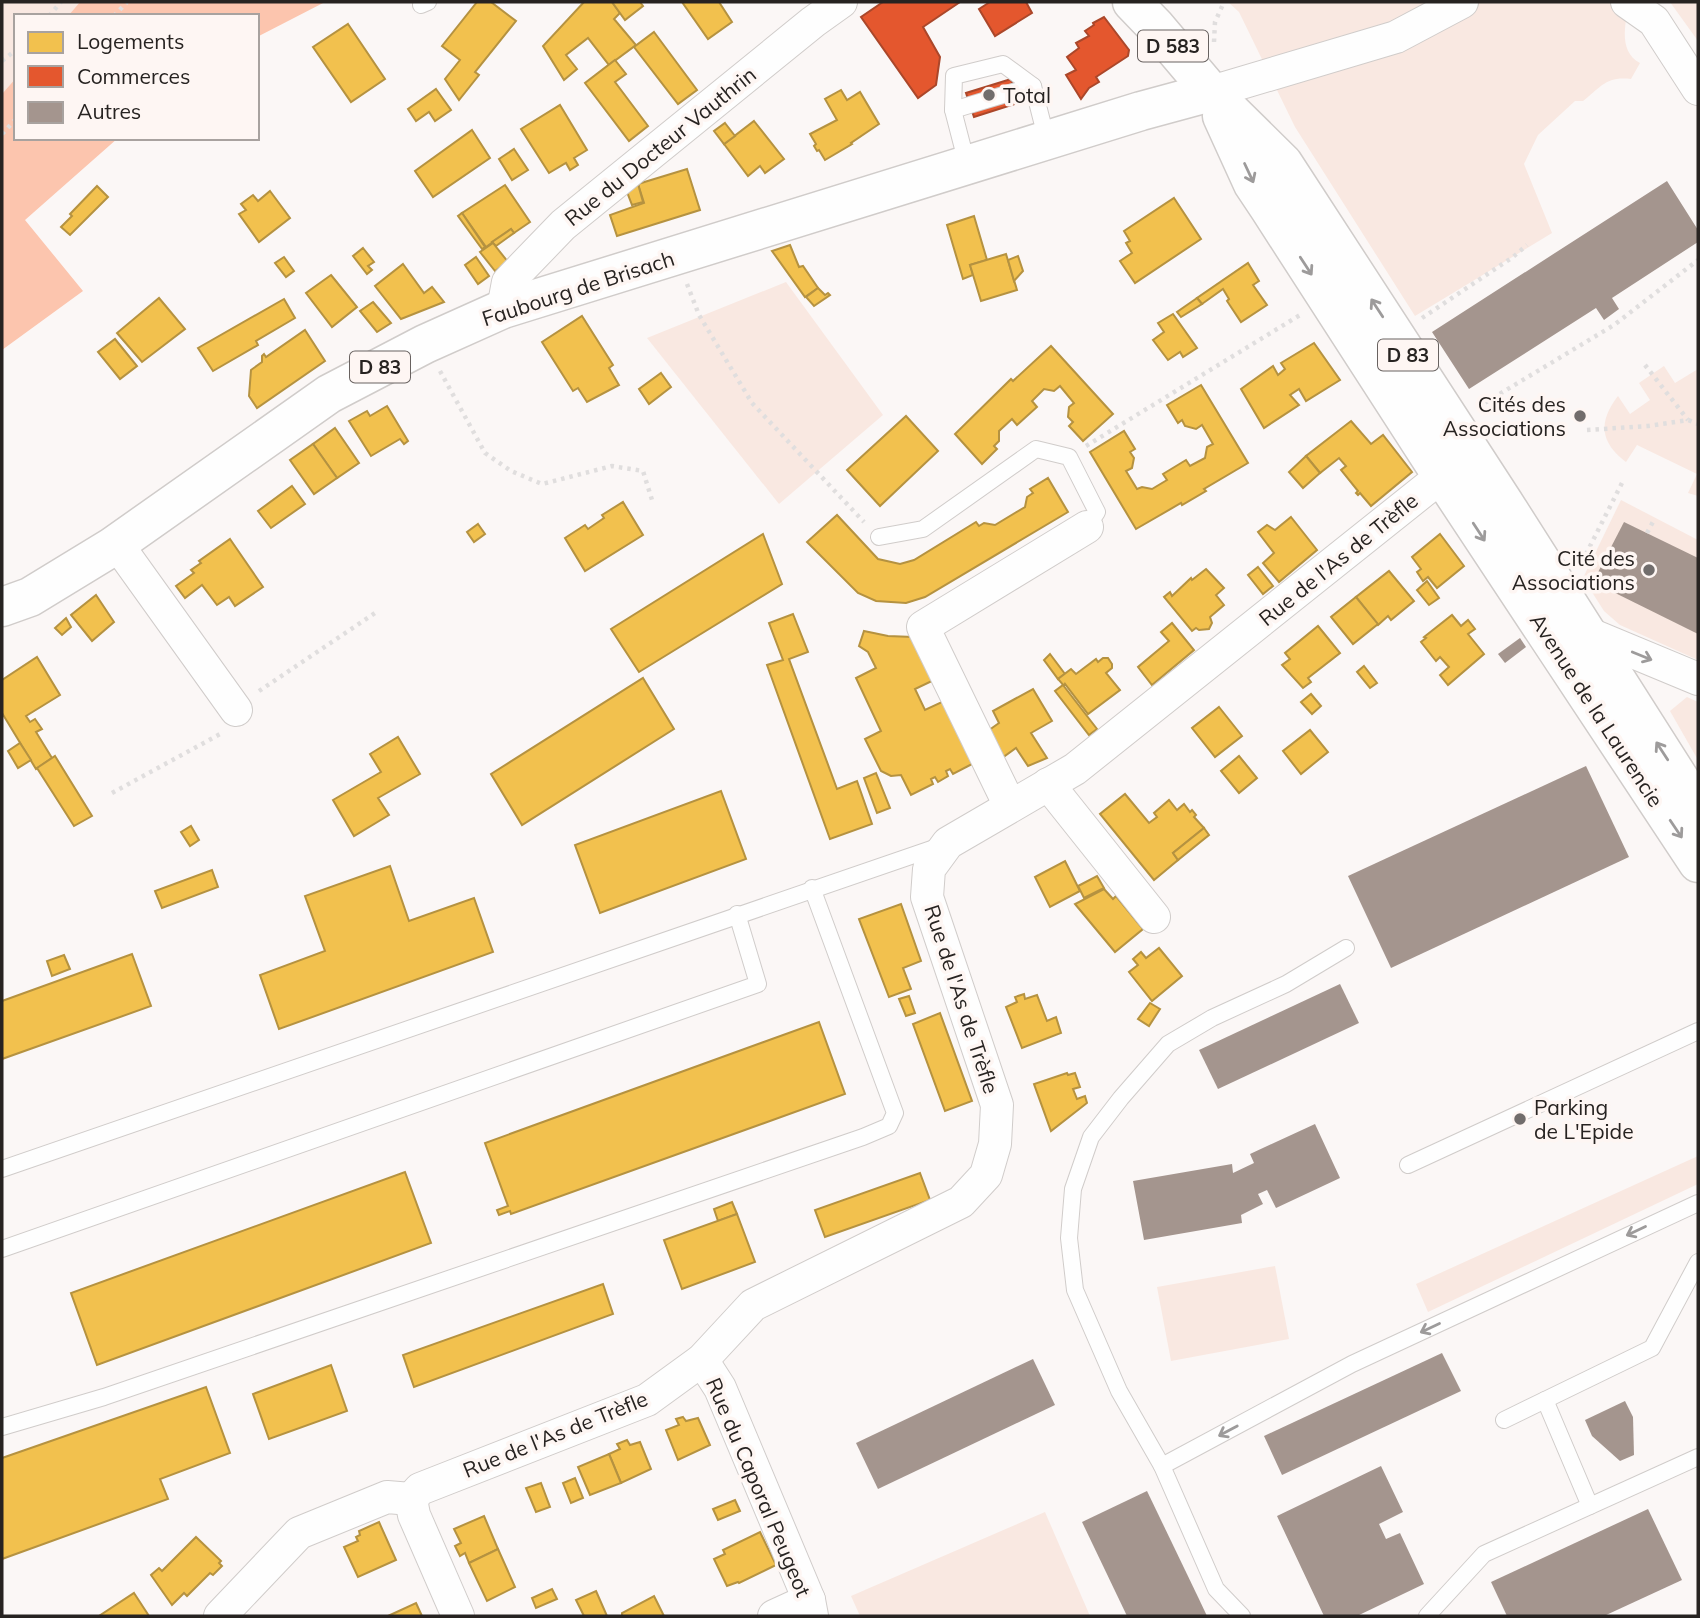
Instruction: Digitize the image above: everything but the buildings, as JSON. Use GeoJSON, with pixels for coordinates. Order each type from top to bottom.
{"type":"FeatureCollection","features":[{"type":"Feature","properties":{"kind":"main road","name":"Avenue de la Laurencie"},"geometry":{"type":"LineString","coordinates":[[1132,2],[1157,27],[1211,92],[1283,163],[1698,808]]}},
{"type":"Feature","properties":{"kind":"main road","name":"Faubourg de Brisach"},"geometry":{"type":"LineString","coordinates":[[2,607],[30,597],[117,544],[329,394],[425,344],[503,309],[967,164],[1211,92]]}},
{"type":"Feature","properties":{"kind":"main road","name":"Avenue de la Laurencie"},"geometry":{"type":"LineString","coordinates":[[1211,92],[1253,184],[1698,863]]}},
{"type":"Feature","properties":{"kind":"street","name":"Rue du Docteur Vauthrin"},"geometry":{"type":"LineString","coordinates":[[503,309],[508,282],[563,225],[841,2]]}},
{"type":"Feature","properties":{"kind":"street"},"geometry":{"type":"LineString","coordinates":[[1211,92],[1396,37],[1462,2]]}},
{"type":"Feature","properties":{"kind":"street"},"geometry":{"type":"LineString","coordinates":[[1627,2],[1654,21],[1698,89]]}},
{"type":"Feature","properties":{"kind":"street"},"geometry":{"type":"LineString","coordinates":[[1442,476],[1465,478],[1504,503]]}},
{"type":"Feature","properties":{"kind":"street","name":"Rue de l'As de Trèfle"},"geometry":{"type":"LineString","coordinates":[[411,1499],[419,1489],[647,1400],[702,1360],[752,1305],[961,1202],[986,1175],[995,1144],[997,1105],[927,897],[929,869],[948,843],[1074,769],[1442,476]]}},
{"type":"Feature","properties":{"kind":"street"},"geometry":{"type":"LineString","coordinates":[[1010,806],[923,627],[1087,527]]}},
{"type":"Feature","properties":{"kind":"street"},"geometry":{"type":"LineString","coordinates":[[117,544],[236,710]]}},
{"type":"Feature","properties":{"kind":"street"},"geometry":{"type":"LineString","coordinates":[[1516,588],[1550,603],[1563,622],[1698,679]]}},
{"type":"Feature","properties":{"kind":"street"},"geometry":{"type":"LineString","coordinates":[[1048,784],[1154,917]]}},
{"type":"Feature","properties":{"kind":"street","name":"Rue du Caporal Peugeot"},"geometry":{"type":"LineString","coordinates":[[702,1360],[720,1388],[811,1608]]}},
{"type":"Feature","properties":{"kind":"street"},"geometry":{"type":"LineString","coordinates":[[220,1616],[299,1533],[387,1497],[411,1499],[414,1515],[458,1616]]}},
{"type":"Feature","properties":{"kind":"street"},"geometry":{"type":"LineString","coordinates":[[774,1616],[811,1608]]}},
{"type":"Feature","properties":{"kind":"lane"},"geometry":{"type":"LineString","coordinates":[[967,164],[953,110],[954,76],[1003,64],[1033,86],[1047,141]]}},
{"type":"Feature","properties":{"kind":"lane"},"geometry":{"type":"LineString","coordinates":[[953,110],[1033,86]]}},
{"type":"Feature","properties":{"kind":"lane"},"geometry":{"type":"LineString","coordinates":[[879,537],[923,529],[1036,449],[1069,457],[1097,512],[1087,527]]}},
{"type":"Feature","properties":{"kind":"lane"},"geometry":{"type":"LineString","coordinates":[[2,1169],[948,843]]}},
{"type":"Feature","properties":{"kind":"lane"},"geometry":{"type":"LineString","coordinates":[[2,1427],[104,1397],[889,1126],[895,1114],[812,888]]}},
{"type":"Feature","properties":{"kind":"lane"},"geometry":{"type":"LineString","coordinates":[[2,1249],[758,984],[737,914]]}},
{"type":"Feature","properties":{"kind":"lane"},"geometry":{"type":"LineString","coordinates":[[1242,1616],[1216,1589],[1162,1466],[1119,1391],[1075,1290],[1069,1238],[1073,1189],[1091,1137],[1168,1044],[1212,1018],[1286,984],[1346,948]]}},
{"type":"Feature","properties":{"kind":"lane"},"geometry":{"type":"LineString","coordinates":[[1408,1165],[1698,1031]]}},
{"type":"Feature","properties":{"kind":"lane"},"geometry":{"type":"LineString","coordinates":[[1162,1466],[1352,1364],[1698,1203]]}},
{"type":"Feature","properties":{"kind":"lane"},"geometry":{"type":"LineString","coordinates":[[1504,1420],[1652,1348],[1698,1262]]}},
{"type":"Feature","properties":{"kind":"lane"},"geometry":{"type":"LineString","coordinates":[[1545,1400],[1590,1506]]}},
{"type":"Feature","properties":{"kind":"lane"},"geometry":{"type":"LineString","coordinates":[[1427,1616],[1484,1554],[1698,1457]]}},
{"type":"Feature","properties":{"kind":"path"},"geometry":{"type":"LineString","coordinates":[[2,134],[14,121]]}},
{"type":"Feature","properties":{"kind":"path"},"geometry":{"type":"LineString","coordinates":[[1413,323],[1527,245]]}},
{"type":"Feature","properties":{"kind":"path"},"geometry":{"type":"LineString","coordinates":[[1451,421],[1614,325],[1698,260]]}},
{"type":"Feature","properties":{"kind":"path"},"geometry":{"type":"LineString","coordinates":[[1069,457],[1327,298]]}},
{"type":"Feature","properties":{"kind":"path"},"geometry":{"type":"LineString","coordinates":[[699,315],[752,403],[879,537]]}},
{"type":"Feature","properties":{"kind":"path"},"geometry":{"type":"LineString","coordinates":[[425,344],[485,453],[511,471],[542,484],[612,466],[643,471],[652,500]]}},
{"type":"Feature","properties":{"kind":"path"},"geometry":{"type":"LineString","coordinates":[[1645,365],[1688,421]]}},
{"type":"Feature","properties":{"kind":"path"},"geometry":{"type":"LineString","coordinates":[[1587,430],[1688,421],[1698,424]]}},
{"type":"Feature","properties":{"kind":"path"},"geometry":{"type":"LineString","coordinates":[[1581,563],[1624,479]]}},
{"type":"Feature","properties":{"kind":"path"},"geometry":{"type":"LineString","coordinates":[[1647,533],[1655,518]]}},
{"type":"Feature","properties":{"kind":"path"},"geometry":{"type":"LineString","coordinates":[[112,793],[223,732],[236,710],[252,695],[376,613]]}},
{"type":"Feature","properties":{"kind":"shaded area"},"geometry":{"type":"Polygon","coordinates":[[[2,2],[80,2],[70,14],[14,14],[14,80],[2,94],[2,2]]]}},
{"type":"Feature","properties":{"kind":"shaded area"},"geometry":{"type":"Polygon","coordinates":[[[80,2],[325,2],[259,36],[259,14],[70,14],[80,2]]]}},
{"type":"Feature","properties":{"kind":"shaded area"},"geometry":{"type":"Polygon","coordinates":[[[1228,2],[1645,2],[1627,14],[1625,41],[1630,54],[1640,63],[1631,79],[1615,79],[1583,101],[1575,101],[1538,135],[1524,164],[1552,233],[1415,316],[1295,127],[1239,12],[1228,2]]]}},
{"type":"Feature","properties":{"kind":"shaded area"},"geometry":{"type":"Polygon","coordinates":[[[1670,2],[1698,2],[1698,41],[1670,2]]]}},
{"type":"Feature","properties":{"kind":"shaded area"},"geometry":{"type":"Polygon","coordinates":[[[14,80],[14,140],[116,140],[25,220],[83,291],[2,350],[2,94],[14,80]]]}},
{"type":"Feature","properties":{"kind":"shaded area"},"geometry":{"type":"Polygon","coordinates":[[[786,282],[883,415],[779,504],[647,338],[786,282]]]}},
{"type":"Feature","properties":{"kind":"shaded area"},"geometry":{"type":"Polygon","coordinates":[[[1664,366],[1675,383],[1698,369],[1698,496],[1688,493],[1697,474],[1637,445],[1626,462],[1607,439],[1607,414],[1618,396],[1630,414],[1650,400],[1639,383],[1664,366]]]}},
{"type":"Feature","properties":{"kind":"shaded area"},"geometry":{"type":"Polygon","coordinates":[[[1621,500],[1698,540],[1698,660],[1620,625],[1604,611],[1583,578],[1621,500]]]}},
{"type":"Feature","properties":{"kind":"shaded area"},"geometry":{"type":"Polygon","coordinates":[[[1687,697],[1698,702],[1698,760],[1670,711],[1687,697]]]}},
{"type":"Feature","properties":{"kind":"shaded area"},"geometry":{"type":"Polygon","coordinates":[[[1698,1156],[1698,1184],[1428,1312],[1416,1284],[1698,1156]]]}},
{"type":"Feature","properties":{"kind":"shaded area"},"geometry":{"type":"Polygon","coordinates":[[[1275,1266],[1289,1339],[1171,1361],[1157,1287],[1275,1266]]]}},
{"type":"Feature","properties":{"kind":"shaded area"},"geometry":{"type":"Polygon","coordinates":[[[1045,1512],[1090,1616],[860,1616],[851,1596],[1045,1512]]]}},
{"type":"Feature","properties":{"kind":"place","name":"Total"},"geometry":{"type":"Point","coordinates":[989,95]}},
{"type":"Feature","properties":{"kind":"place","name":"Cités des Associations"},"geometry":{"type":"Point","coordinates":[1580,416]}},
{"type":"Feature","properties":{"kind":"place","name":"Cité des Associations"},"geometry":{"type":"Point","coordinates":[1649,570]}},
{"type":"Feature","properties":{"kind":"place","name":"Parking de L'Epide"},"geometry":{"type":"Point","coordinates":[1520,1119]}}]}
